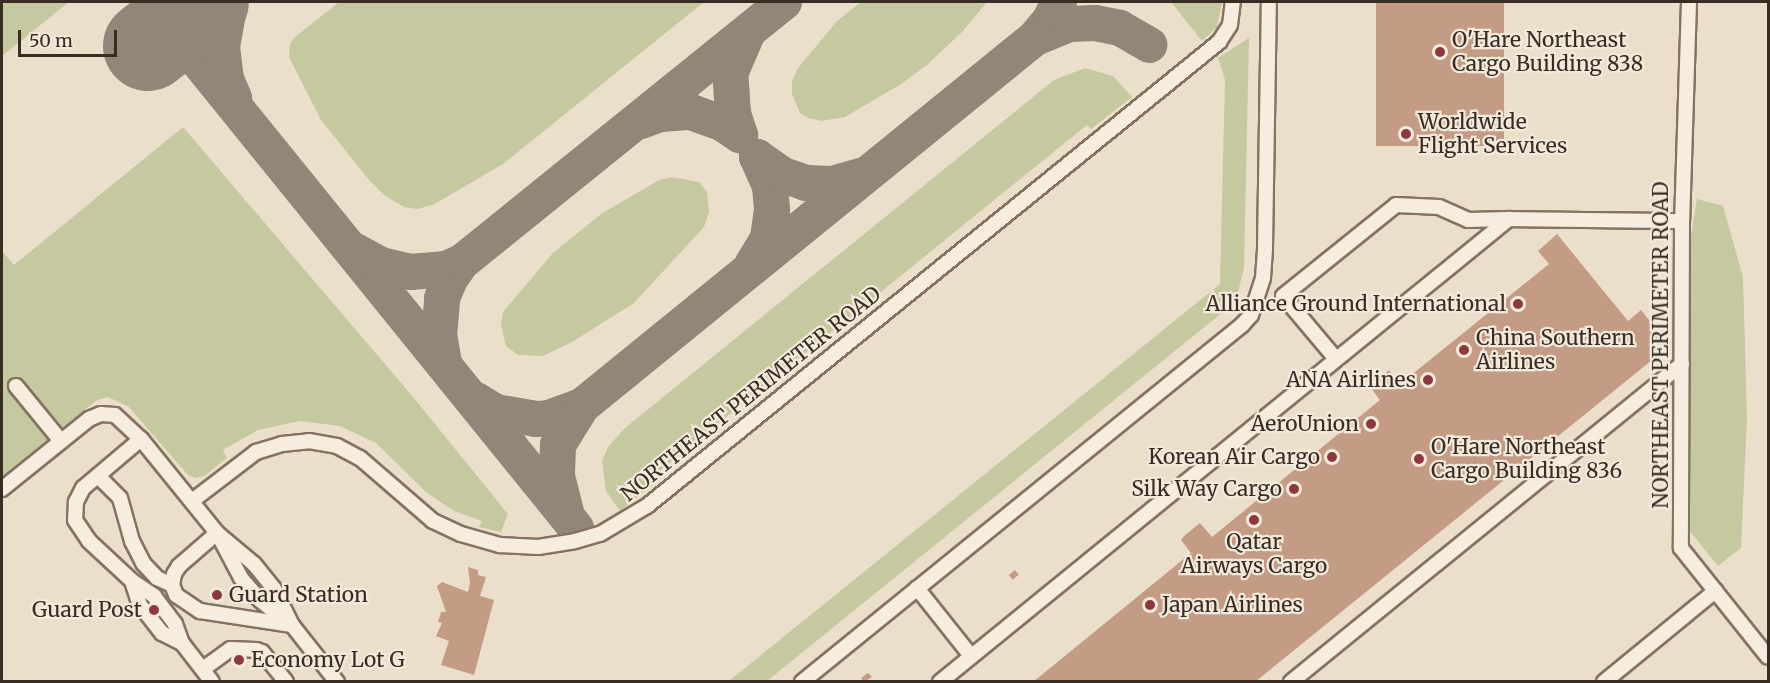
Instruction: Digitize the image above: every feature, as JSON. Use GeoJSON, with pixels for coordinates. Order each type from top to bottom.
{"type":"FeatureCollection","features":[{"type":"Feature","properties":{"kind":"street","name":"NORTHEAST PERIMETER ROAD"},"geometry":{"type":"LineString","coordinates":[[192,501],[256,452],[282,444],[309,441],[337,446],[360,458],[432,521],[461,534],[500,545],[538,547],[575,542],[600,534],[647,506],[1219,42],[1230,25],[1233,2]]}},
{"type":"Feature","properties":{"kind":"street"},"geometry":{"type":"LineString","coordinates":[[802,681],[1242,325],[1258,299],[1263,278],[1269,2]]}},
{"type":"Feature","properties":{"kind":"street","name":"NORTHEAST PERIMETER ROAD"},"geometry":{"type":"LineString","coordinates":[[1689,2],[1682,221],[1681,548],[1768,657]]}},
{"type":"Feature","properties":{"kind":"street"},"geometry":{"type":"LineString","coordinates":[[1258,299],[1283,296],[1396,205],[1439,207],[1468,220],[1682,221]]}},
{"type":"Feature","properties":{"kind":"street"},"geometry":{"type":"LineString","coordinates":[[940,681],[1509,219]]}},
{"type":"Feature","properties":{"kind":"street"},"geometry":{"type":"LineString","coordinates":[[1283,296],[1336,359]]}},
{"type":"Feature","properties":{"kind":"street"},"geometry":{"type":"LineString","coordinates":[[1291,681],[1682,364]]}},
{"type":"Feature","properties":{"kind":"street"},"geometry":{"type":"LineString","coordinates":[[16,386],[61,441]]}},
{"type":"Feature","properties":{"kind":"street"},"geometry":{"type":"LineString","coordinates":[[2,489],[89,418],[101,414],[115,415],[141,439],[218,533],[241,578],[260,600],[292,625],[337,681]]}},
{"type":"Feature","properties":{"kind":"street"},"geometry":{"type":"LineString","coordinates":[[141,439],[83,488],[76,502],[75,520],[89,541],[132,581],[140,605],[162,633],[182,643],[212,681]]}},
{"type":"Feature","properties":{"kind":"street"},"geometry":{"type":"LineString","coordinates":[[98,476],[120,498],[132,541],[143,563],[158,578],[172,585]]}},
{"type":"Feature","properties":{"kind":"street"},"geometry":{"type":"LineString","coordinates":[[218,533],[179,566],[174,574],[172,585],[176,595],[200,611],[292,625]]}},
{"type":"Feature","properties":{"kind":"street"},"geometry":{"type":"LineString","coordinates":[[917,588],[971,656]]}},
{"type":"Feature","properties":{"kind":"street"},"geometry":{"type":"LineString","coordinates":[[1604,681],[1715,591]]}},
{"type":"Feature","properties":{"kind":"street"},"geometry":{"type":"LineString","coordinates":[[203,669],[231,649],[255,650],[262,652],[286,681]]}},
{"type":"Feature","properties":{"kind":"green space"},"geometry":{"type":"Polygon","coordinates":[[[2,2],[69,2],[2,56],[2,2]]]}},
{"type":"Feature","properties":{"kind":"green space"},"geometry":{"type":"Polygon","coordinates":[[[339,2],[704,2],[503,164],[433,205],[417,209],[404,207],[384,195],[369,180],[321,120],[289,57],[290,45],[294,38],[339,2]]]}},
{"type":"Feature","properties":{"kind":"green space"},"geometry":{"type":"Polygon","coordinates":[[[861,2],[987,2],[962,32],[927,65],[901,84],[845,117],[821,121],[808,118],[800,113],[792,94],[792,81],[798,68],[837,21],[861,2]]]}},
{"type":"Feature","properties":{"kind":"green space"},"geometry":{"type":"Polygon","coordinates":[[[1171,2],[1222,2],[1217,27],[1202,41],[1171,2]]]}},
{"type":"Feature","properties":{"kind":"green space"},"geometry":{"type":"Polygon","coordinates":[[[1249,38],[1244,268],[1238,292],[1231,303],[1223,312],[767,681],[729,681],[1220,284],[1225,80],[1218,58],[1249,38]]]}},
{"type":"Feature","properties":{"kind":"green space"},"geometry":{"type":"Polygon","coordinates":[[[1085,68],[1113,76],[1132,97],[1091,129],[1087,125],[651,478],[654,484],[620,511],[606,491],[602,461],[608,447],[625,428],[1054,80],[1085,68]]]}},
{"type":"Feature","properties":{"kind":"green space"},"geometry":{"type":"Polygon","coordinates":[[[183,127],[413,397],[508,514],[501,532],[479,527],[482,521],[454,511],[427,493],[376,443],[340,426],[300,421],[258,430],[223,450],[227,458],[204,476],[196,478],[188,475],[129,407],[108,397],[97,400],[2,477],[2,251],[14,265],[183,127]]]}},
{"type":"Feature","properties":{"kind":"green space"},"geometry":{"type":"Polygon","coordinates":[[[671,177],[699,182],[707,192],[709,212],[704,227],[634,303],[572,342],[543,356],[518,355],[506,346],[501,325],[503,312],[553,253],[601,214],[659,180],[671,177]]]}},
{"type":"Feature","properties":{"kind":"green space"},"geometry":{"type":"Polygon","coordinates":[[[1697,199],[1723,206],[1743,277],[1747,418],[1741,548],[1718,566],[1688,529],[1690,242],[1697,199]]]}},
{"type":"Feature","properties":{"kind":"building","name":"O'Hare Northeast Cargo Building 838"},"geometry":{"type":"Polygon","coordinates":[[[1376,2],[1504,2],[1504,146],[1376,146],[1376,2]]]}},
{"type":"Feature","properties":{"kind":"building","name":"O'Hare Northeast Cargo Building 836"},"geometry":{"type":"Polygon","coordinates":[[[1557,234],[1628,321],[1641,310],[1664,339],[1652,350],[1657,356],[1255,682],[1033,682],[1191,553],[1181,540],[1200,523],[1212,537],[1380,400],[1370,387],[1389,370],[1400,384],[1549,264],[1538,251],[1557,234]]]}},
{"type":"Feature","properties":{"kind":"building"},"geometry":{"type":"Polygon","coordinates":[[[468,567],[478,570],[478,575],[486,577],[480,596],[494,600],[474,675],[441,665],[449,641],[436,636],[442,623],[438,622],[441,612],[446,612],[437,586],[442,582],[468,592],[470,583],[468,567]]]}},
{"type":"Feature","properties":{"kind":"building"},"geometry":{"type":"Polygon","coordinates":[[[1015,570],[1019,575],[1013,580],[1009,575],[1015,570]]]}},
{"type":"Feature","properties":{"kind":"building"},"geometry":{"type":"Polygon","coordinates":[[[252,574],[259,582],[256,585],[249,576],[252,574]]]}},
{"type":"Feature","properties":{"kind":"building","name":"Guard Station"},"geometry":{"type":"Polygon","coordinates":[[[219,588],[225,595],[215,603],[209,597],[219,588]]]}},
{"type":"Feature","properties":{"kind":"building"},"geometry":{"type":"Polygon","coordinates":[[[868,673],[872,677],[864,682],[861,678],[868,673]]]}},
{"type":"Feature","properties":{"kind":"taxiway"},"geometry":{"type":"LineString","coordinates":[[150,2],[576,528]]}},
{"type":"Feature","properties":{"kind":"taxiway"},"geometry":{"type":"LineString","coordinates":[[230,2],[222,47],[226,79],[234,98]]}},
{"type":"Feature","properties":{"kind":"taxiway"},"geometry":{"type":"LineString","coordinates":[[444,363],[439,336],[442,298],[450,279],[462,262],[784,2]]}},
{"type":"Feature","properties":{"kind":"taxiway"},"geometry":{"type":"LineString","coordinates":[[1059,2],[1050,20],[1035,38],[1069,24],[1095,23],[1120,28],[1149,45]]}},
{"type":"Feature","properties":{"kind":"taxiway"},"geometry":{"type":"LineString","coordinates":[[641,121],[660,114],[691,112],[722,123],[740,135],[733,113],[730,74],[748,32]]}},
{"type":"Feature","properties":{"kind":"taxiway"},"geometry":{"type":"LineString","coordinates":[[582,406],[1035,38]]}},
{"type":"Feature","properties":{"kind":"taxiway"},"geometry":{"type":"LineString","coordinates":[[752,265],[768,238],[772,209],[770,186],[757,157],[783,175],[806,183],[832,184],[863,175]]}},
{"type":"Feature","properties":{"kind":"taxiway"},"geometry":{"type":"LineString","coordinates":[[355,251],[381,265],[411,272],[446,269],[462,262]]}},
{"type":"Feature","properties":{"kind":"taxiway"},"geometry":{"type":"LineString","coordinates":[[476,400],[496,412],[536,419],[549,418],[582,406],[558,445],[557,476],[566,513]]}},
{"type":"Feature","properties":{"kind":"runway"},"geometry":{"type":"LineString","coordinates":[[148,46],[204,2]]}},
{"type":"Feature","properties":{"kind":"place","name":"O'Hare Northeast Cargo Building 838"},"geometry":{"type":"Point","coordinates":[1440,52]}},
{"type":"Feature","properties":{"kind":"place","name":"Worldwide Flight Services"},"geometry":{"type":"Point","coordinates":[1406,134]}},
{"type":"Feature","properties":{"kind":"place","name":"Alliance Ground International"},"geometry":{"type":"Point","coordinates":[1518,304]}},
{"type":"Feature","properties":{"kind":"place","name":"China Southern Airlines"},"geometry":{"type":"Point","coordinates":[1464,350]}},
{"type":"Feature","properties":{"kind":"place","name":"ANA Airlines"},"geometry":{"type":"Point","coordinates":[1428,380]}},
{"type":"Feature","properties":{"kind":"place","name":"AeroUnion"},"geometry":{"type":"Point","coordinates":[1371,424]}},
{"type":"Feature","properties":{"kind":"place","name":"Korean Air Cargo"},"geometry":{"type":"Point","coordinates":[1332,457]}},
{"type":"Feature","properties":{"kind":"place","name":"O'Hare Northeast Cargo Building 836"},"geometry":{"type":"Point","coordinates":[1419,459]}},
{"type":"Feature","properties":{"kind":"place","name":"Silk Way Cargo"},"geometry":{"type":"Point","coordinates":[1294,489]}},
{"type":"Feature","properties":{"kind":"place","name":"Qatar Airways Cargo"},"geometry":{"type":"Point","coordinates":[1254,520]}},
{"type":"Feature","properties":{"kind":"place","name":"Guard Station"},"geometry":{"type":"Point","coordinates":[217,595]}},
{"type":"Feature","properties":{"kind":"place","name":"Japan Airlines"},"geometry":{"type":"Point","coordinates":[1150,605]}},
{"type":"Feature","properties":{"kind":"place","name":"Guard Post"},"geometry":{"type":"Point","coordinates":[154,610]}},
{"type":"Feature","properties":{"kind":"place","name":"Economy Lot G"},"geometry":{"type":"Point","coordinates":[239,660]}}]}
